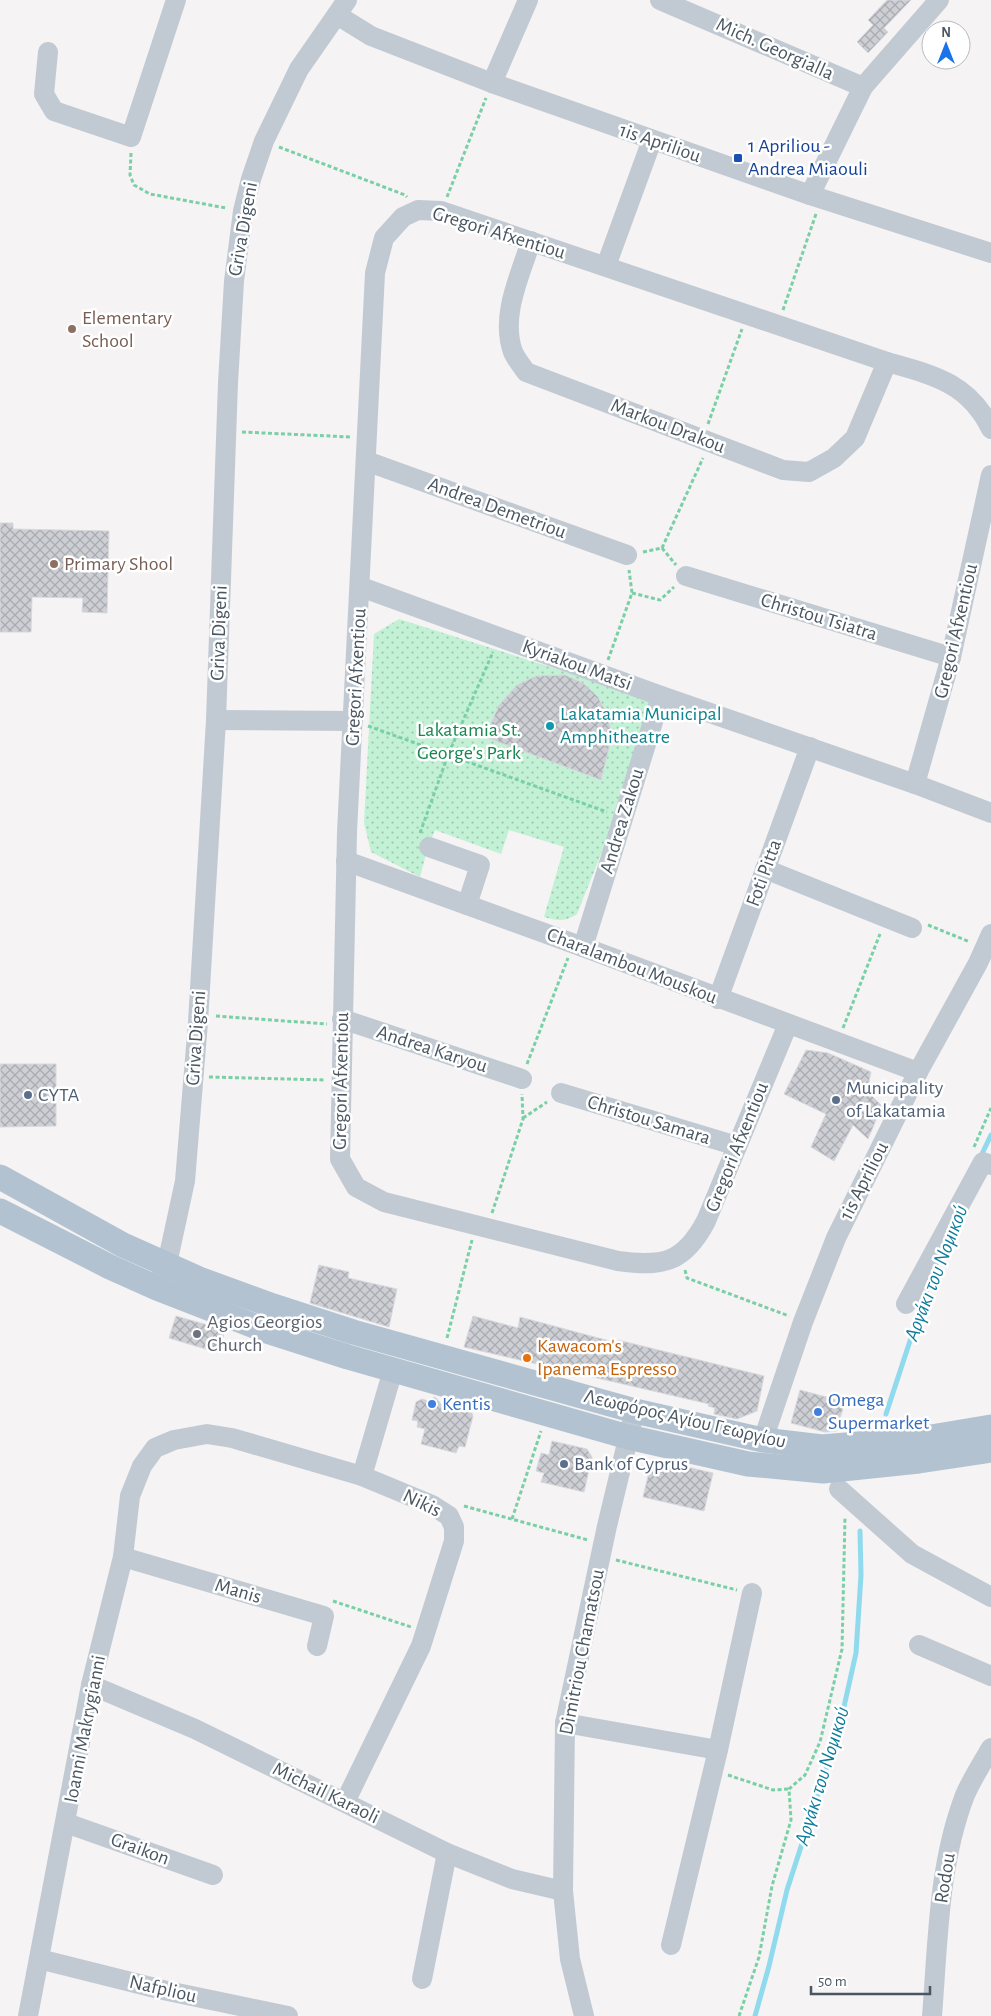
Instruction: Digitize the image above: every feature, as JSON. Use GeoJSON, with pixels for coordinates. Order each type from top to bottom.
{"type":"FeatureCollection","features":[{"type":"Feature","properties":{"kind":"main road","name":"Λεωφόρος Αγίου Γεωργίου"},"geometry":{"type":"LineString","coordinates":[[0,1177],[122,1245],[199,1279],[264,1303],[344,1329],[635,1411],[763,1440],[822,1447],[919,1439],[991,1427]]}},
{"type":"Feature","properties":{"kind":"main road","name":"Λεωφόρος Αγίου Γεωργίου"},"geometry":{"type":"LineString","coordinates":[[0,1211],[110,1267],[157,1288],[267,1331],[393,1370],[628,1437],[748,1464],[822,1471],[919,1461],[991,1450]]}},
{"type":"Feature","properties":{"kind":"street"},"geometry":{"type":"LineString","coordinates":[[48,52],[44,94],[54,111],[131,137],[176,0]]}},
{"type":"Feature","properties":{"kind":"street"},"geometry":{"type":"LineString","coordinates":[[492,83],[528,0]]}},
{"type":"Feature","properties":{"kind":"street","name":"Mich. Georgialla"},"geometry":{"type":"LineString","coordinates":[[660,0],[681,4],[863,87]]}},
{"type":"Feature","properties":{"kind":"street"},"geometry":{"type":"LineString","coordinates":[[816,197],[863,87],[939,0]]}},
{"type":"Feature","properties":{"kind":"street","name":"1is Apriliou"},"geometry":{"type":"LineString","coordinates":[[342,7],[371,36],[492,83],[816,197],[991,253]]}},
{"type":"Feature","properties":{"kind":"street","name":"Griva Digeni"},"geometry":{"type":"LineString","coordinates":[[157,1288],[167,1264],[186,1181],[216,720],[226,431],[234,281],[243,211],[251,179],[264,141],[299,69],[342,7]]}},
{"type":"Feature","properties":{"kind":"street"},"geometry":{"type":"LineString","coordinates":[[606,266],[652,140]]}},
{"type":"Feature","properties":{"kind":"street","name":"Gregori Afxentiou"},"geometry":{"type":"LineString","coordinates":[[788,1024],[697,1239],[679,1256],[664,1262],[642,1264],[618,1261],[384,1202],[356,1187],[340,1159],[346,861],[375,273],[384,238],[403,218],[418,210],[441,211],[887,362],[931,374],[967,394],[984,414],[991,429]]}},
{"type":"Feature","properties":{"kind":"street","name":"Markou Drakou"},"geometry":{"type":"LineString","coordinates":[[531,241],[510,308],[508,330],[514,354],[526,372],[783,470],[808,472],[834,458],[855,438],[887,362]]}},
{"type":"Feature","properties":{"kind":"street","name":"Andrea Demetriou"},"geometry":{"type":"LineString","coordinates":[[366,461],[627,555]]}},
{"type":"Feature","properties":{"kind":"street","name":"Gregori Afxentiou"},"geometry":{"type":"LineString","coordinates":[[915,784],[951,658],[991,475]]}},
{"type":"Feature","properties":{"kind":"street","name":"Christou Tsiatra"},"geometry":{"type":"LineString","coordinates":[[686,576],[951,658]]}},
{"type":"Feature","properties":{"kind":"street","name":"Kyriakou Matsi"},"geometry":{"type":"LineString","coordinates":[[360,587],[661,696],[915,784],[991,813]]}},
{"type":"Feature","properties":{"kind":"street","name":"Andrea Zakou"},"geometry":{"type":"LineString","coordinates":[[579,945],[623,818],[661,696]]}},
{"type":"Feature","properties":{"kind":"street"},"geometry":{"type":"LineString","coordinates":[[216,720],[353,721]]}},
{"type":"Feature","properties":{"kind":"street","name":"Foti Pitta"},"geometry":{"type":"LineString","coordinates":[[718,999],[810,747]]}},
{"type":"Feature","properties":{"kind":"street"},"geometry":{"type":"LineString","coordinates":[[429,847],[480,865],[467,905]]}},
{"type":"Feature","properties":{"kind":"street","name":"Charalambou Mouskou"},"geometry":{"type":"LineString","coordinates":[[346,861],[579,945],[718,999],[918,1072]]}},
{"type":"Feature","properties":{"kind":"street"},"geometry":{"type":"LineString","coordinates":[[765,869],[912,928]]}},
{"type":"Feature","properties":{"kind":"street","name":"1is Apriliou"},"geometry":{"type":"LineString","coordinates":[[763,1440],[803,1322],[836,1238],[918,1072],[986,954]]}},
{"type":"Feature","properties":{"kind":"street","name":"Andrea Karyou"},"geometry":{"type":"LineString","coordinates":[[342,1022],[522,1078]]}},
{"type":"Feature","properties":{"kind":"street","name":"Christou Samara"},"geometry":{"type":"LineString","coordinates":[[561,1093],[737,1146]]}},
{"type":"Feature","properties":{"kind":"street"},"geometry":{"type":"LineString","coordinates":[[906,1304],[983,1162],[991,1166]]}},
{"type":"Feature","properties":{"kind":"street"},"geometry":{"type":"LineString","coordinates":[[362,1476],[393,1370]]}},
{"type":"Feature","properties":{"kind":"street","name":"Dimitriou Chamatsou"},"geometry":{"type":"LineString","coordinates":[[584,2016],[570,1959],[563,1891],[565,1723],[602,1550],[635,1411]]}},
{"type":"Feature","properties":{"kind":"street","name":"Nikis"},"geometry":{"type":"LineString","coordinates":[[155,1448],[174,1440],[207,1434],[232,1438],[362,1476],[432,1505],[449,1516],[454,1527],[454,1541],[421,1646],[345,1802]]}},
{"type":"Feature","properties":{"kind":"street","name":"Ioanni Makrygianni"},"geometry":{"type":"LineString","coordinates":[[28,2016],[91,1685],[123,1557],[130,1496],[142,1466],[155,1448]]}},
{"type":"Feature","properties":{"kind":"street"},"geometry":{"type":"LineString","coordinates":[[839,1488],[912,1554],[991,1597]]}},
{"type":"Feature","properties":{"kind":"street","name":"Manis"},"geometry":{"type":"LineString","coordinates":[[123,1557],[324,1616]]}},
{"type":"Feature","properties":{"kind":"street"},"geometry":{"type":"LineString","coordinates":[[671,1945],[714,1770],[752,1593]]}},
{"type":"Feature","properties":{"kind":"street"},"geometry":{"type":"LineString","coordinates":[[317,1646],[324,1616]]}},
{"type":"Feature","properties":{"kind":"street"},"geometry":{"type":"LineString","coordinates":[[919,1645],[991,1676]]}},
{"type":"Feature","properties":{"kind":"street","name":"Michail Karaoli"},"geometry":{"type":"LineString","coordinates":[[91,1685],[194,1729],[447,1853],[512,1879],[563,1891]]}},
{"type":"Feature","properties":{"kind":"street"},"geometry":{"type":"LineString","coordinates":[[565,1723],[718,1750]]}},
{"type":"Feature","properties":{"kind":"street","name":"Rodou"},"geometry":{"type":"LineString","coordinates":[[932,2016],[941,1895],[952,1838],[966,1794],[991,1748]]}},
{"type":"Feature","properties":{"kind":"street","name":"Graikon"},"geometry":{"type":"LineString","coordinates":[[66,1823],[213,1875]]}},
{"type":"Feature","properties":{"kind":"street"},"geometry":{"type":"LineString","coordinates":[[422,1979],[447,1853]]}},
{"type":"Feature","properties":{"kind":"street","name":"Nafpliou"},"geometry":{"type":"LineString","coordinates":[[39,1959],[163,1990],[288,2016]]}},
{"type":"Feature","properties":{"kind":"path"},"geometry":{"type":"LineString","coordinates":[[441,211],[492,83]]}},
{"type":"Feature","properties":{"kind":"path"},"geometry":{"type":"LineString","coordinates":[[131,137],[130,175],[134,185],[150,194],[243,211]]}},
{"type":"Feature","properties":{"kind":"path"},"geometry":{"type":"LineString","coordinates":[[264,141],[405,195],[418,210]]}},
{"type":"Feature","properties":{"kind":"path"},"geometry":{"type":"LineString","coordinates":[[778,325],[816,197]]}},
{"type":"Feature","properties":{"kind":"path"},"geometry":{"type":"LineString","coordinates":[[662,548],[707,441],[748,314]]}},
{"type":"Feature","properties":{"kind":"path"},"geometry":{"type":"LineString","coordinates":[[226,431],[367,438]]}},
{"type":"Feature","properties":{"kind":"path"},"geometry":{"type":"LineString","coordinates":[[602,675],[632,593],[627,555],[662,548]]}},
{"type":"Feature","properties":{"kind":"path"},"geometry":{"type":"LineString","coordinates":[[632,593],[660,600],[686,576],[662,548]]}},
{"type":"Feature","properties":{"kind":"path"},"geometry":{"type":"LineString","coordinates":[[429,847],[416,843],[448,755],[500,637]]}},
{"type":"Feature","properties":{"kind":"path"},"geometry":{"type":"LineString","coordinates":[[353,721],[623,818]]}},
{"type":"Feature","properties":{"kind":"path"},"geometry":{"type":"LineString","coordinates":[[837,1042],[887,918]]}},
{"type":"Feature","properties":{"kind":"path"},"geometry":{"type":"LineString","coordinates":[[912,928],[928,924],[986,954]]}},
{"type":"Feature","properties":{"kind":"path"},"geometry":{"type":"LineString","coordinates":[[444,1347],[481,1226],[523,1118],[522,1078],[579,945]]}},
{"type":"Feature","properties":{"kind":"path"},"geometry":{"type":"LineString","coordinates":[[198,1014],[342,1022]]}},
{"type":"Feature","properties":{"kind":"path"},"geometry":{"type":"LineString","coordinates":[[194,1077],[341,1080]]}},
{"type":"Feature","properties":{"kind":"path"},"geometry":{"type":"LineString","coordinates":[[523,1118],[561,1093]]}},
{"type":"Feature","properties":{"kind":"path"},"geometry":{"type":"LineString","coordinates":[[679,1256],[687,1278],[803,1322]]}},
{"type":"Feature","properties":{"kind":"path"},"geometry":{"type":"LineString","coordinates":[[512,1519],[547,1413]]}},
{"type":"Feature","properties":{"kind":"path"},"geometry":{"type":"LineString","coordinates":[[714,1770],[773,1790],[790,1789],[805,1776],[820,1742],[842,1649],[846,1520],[839,1488]]}},
{"type":"Feature","properties":{"kind":"path"},"geometry":{"type":"LineString","coordinates":[[449,1516],[461,1505],[512,1519],[602,1550],[752,1593]]}},
{"type":"Feature","properties":{"kind":"path"},"geometry":{"type":"LineString","coordinates":[[324,1616],[333,1601],[425,1632]]}},
{"type":"Feature","properties":{"kind":"path"},"geometry":{"type":"LineString","coordinates":[[738,2016],[759,1957],[772,1886],[792,1820],[790,1789]]}},
{"type":"Feature","properties":{"kind":"green space","name":"Lakatamia St. George's Park"},"geometry":{"type":"Polygon","coordinates":[[[399,619],[573,674],[652,702],[626,792],[577,914],[573,917],[561,920],[544,917],[564,847],[509,830],[501,854],[435,830],[420,877],[371,852],[364,823],[374,634],[399,619]]]}},
{"type":"Feature","properties":{"kind":"building"},"geometry":{"type":"Polygon","coordinates":[[[887,0],[911,0],[884,28],[888,32],[868,53],[857,42],[873,25],[868,20],[887,0]]]}},
{"type":"Feature","properties":{"kind":"building","name":"Primary Shool"},"geometry":{"type":"Polygon","coordinates":[[[0,523],[13,523],[13,529],[109,531],[107,613],[82,612],[83,598],[32,597],[31,632],[0,632],[0,523]]]}},
{"type":"Feature","properties":{"kind":"building","name":"Lakatamia Municipal Amphitheatre"},"geometry":{"type":"Polygon","coordinates":[[[565,675],[583,683],[598,697],[608,716],[612,736],[601,780],[485,737],[499,705],[517,685],[536,676],[565,675]]]}},
{"type":"Feature","properties":{"kind":"building","name":"Municipality of Lakatamia"},"geometry":{"type":"Polygon","coordinates":[[[806,1050],[828,1053],[871,1072],[867,1091],[882,1106],[868,1139],[853,1125],[834,1161],[811,1147],[826,1114],[784,1094],[806,1050]]]}},
{"type":"Feature","properties":{"kind":"building","name":"CYTA"},"geometry":{"type":"Polygon","coordinates":[[[0,1064],[56,1064],[56,1126],[0,1127],[0,1064]]]}},
{"type":"Feature","properties":{"kind":"building"},"geometry":{"type":"Polygon","coordinates":[[[319,1265],[349,1272],[348,1278],[397,1289],[389,1327],[310,1303],[319,1265]]]}},
{"type":"Feature","properties":{"kind":"building","name":"Agios Georgios Church"},"geometry":{"type":"Polygon","coordinates":[[[176,1316],[225,1330],[219,1353],[169,1338],[176,1316]]]}},
{"type":"Feature","properties":{"kind":"building"},"geometry":{"type":"Polygon","coordinates":[[[473,1316],[518,1328],[520,1317],[617,1343],[618,1340],[764,1376],[757,1411],[737,1419],[714,1414],[715,1408],[708,1406],[709,1404],[464,1347],[473,1316]]]}},
{"type":"Feature","properties":{"kind":"building","name":"Omega Supermarket"},"geometry":{"type":"Polygon","coordinates":[[[800,1390],[845,1402],[836,1431],[825,1432],[791,1423],[800,1390]]]}},
{"type":"Feature","properties":{"kind":"building"},"geometry":{"type":"Polygon","coordinates":[[[435,1397],[441,1404],[471,1411],[473,1416],[465,1447],[459,1446],[456,1453],[421,1444],[425,1429],[417,1427],[418,1421],[412,1420],[416,1402],[422,1399],[428,1401],[435,1397]]]}},
{"type":"Feature","properties":{"kind":"building","name":"Bank of Cyprus"},"geometry":{"type":"Polygon","coordinates":[[[552,1441],[587,1449],[592,1457],[584,1492],[541,1482],[544,1473],[536,1471],[541,1453],[549,1455],[552,1441]]]}},
{"type":"Feature","properties":{"kind":"building"},"geometry":{"type":"Polygon","coordinates":[[[652,1459],[713,1473],[704,1511],[643,1497],[652,1459]]]}},
{"type":"Feature","properties":{"kind":"waterway","name":"Αργάκι του Νομικού"},"geometry":{"type":"LineString","coordinates":[[980,1158],[991,1135]]}},
{"type":"Feature","properties":{"kind":"waterway","name":"Αργάκι του Νομικού"},"geometry":{"type":"LineString","coordinates":[[886,1414],[931,1277]]}},
{"type":"Feature","properties":{"kind":"waterway","name":"Αργάκι του Νομικού"},"geometry":{"type":"LineString","coordinates":[[755,2016],[787,1890],[839,1729],[856,1653],[861,1575],[860,1531]]}},
{"type":"Feature","properties":{"kind":"place","name":"1 Apriliou - Andrea Miaouli"},"geometry":{"type":"Point","coordinates":[738,158]}},
{"type":"Feature","properties":{"kind":"place","name":"Elementary School"},"geometry":{"type":"Point","coordinates":[72,329]}},
{"type":"Feature","properties":{"kind":"place","name":"Primary Shool"},"geometry":{"type":"Point","coordinates":[54,564]}},
{"type":"Feature","properties":{"kind":"place","name":"Lakatamia Municipal Amphitheatre"},"geometry":{"type":"Point","coordinates":[550,726]}},
{"type":"Feature","properties":{"kind":"place","name":"CYTA"},"geometry":{"type":"Point","coordinates":[28,1095]}},
{"type":"Feature","properties":{"kind":"place","name":"Municipality of Lakatamia"},"geometry":{"type":"Point","coordinates":[836,1100]}},
{"type":"Feature","properties":{"kind":"place","name":"Agios Georgios Church"},"geometry":{"type":"Point","coordinates":[197,1334]}},
{"type":"Feature","properties":{"kind":"place","name":"Kawacom's Ipanema Espresso"},"geometry":{"type":"Point","coordinates":[527,1358]}},
{"type":"Feature","properties":{"kind":"place","name":"Kentis"},"geometry":{"type":"Point","coordinates":[432,1404]}},
{"type":"Feature","properties":{"kind":"place","name":"Omega Supermarket"},"geometry":{"type":"Point","coordinates":[818,1412]}},
{"type":"Feature","properties":{"kind":"place","name":"Bank of Cyprus"},"geometry":{"type":"Point","coordinates":[564,1464]}}]}
